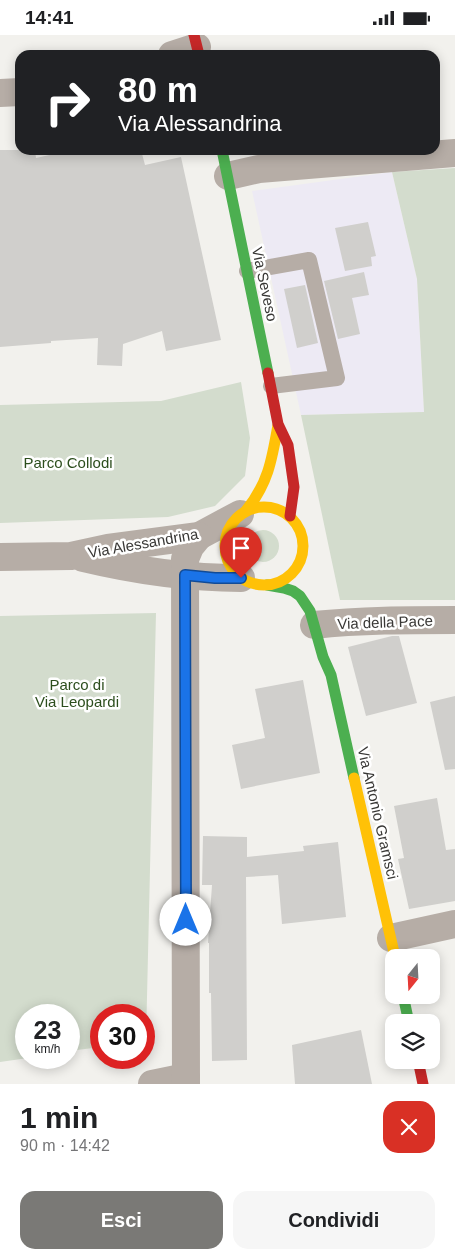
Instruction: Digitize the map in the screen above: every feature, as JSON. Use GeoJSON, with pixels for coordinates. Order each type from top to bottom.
{"type":"FeatureCollection","features":[{"type":"Feature","properties":{"kind":"street"},"geometry":{"type":"LineString","coordinates":[[0,93],[15,92]]}},
{"type":"Feature","properties":{"kind":"street"},"geometry":{"type":"LineString","coordinates":[[440,154],[455,153]]}},
{"type":"Feature","properties":{"kind":"street","name":"Via Seveso"},"geometry":{"type":"LineString","coordinates":[[223,155],[278,424],[288,445],[294,487],[290,516]]}},
{"type":"Feature","properties":{"kind":"street"},"geometry":{"type":"LineString","coordinates":[[228,176],[259,169],[430,155]]}},
{"type":"Feature","properties":{"kind":"street","name":"Via Seveso"},"geometry":{"type":"LineString","coordinates":[[243,513],[254,501],[266,479],[278,424]]}},
{"type":"Feature","properties":{"kind":"street"},"geometry":{"type":"LineString","coordinates":[[303,552],[299,564],[291,575],[280,582],[254,581],[233,569],[227,558],[225,546],[227,534],[232,523],[243,513],[256,508],[268,507],[290,516],[298,526],[303,538],[303,552],[307,568]]}},
{"type":"Feature","properties":{"kind":"street","name":"Via Alessandrina"},"geometry":{"type":"LineString","coordinates":[[0,557],[71,556],[108,548],[199,536],[243,513]]}},
{"type":"Feature","properties":{"kind":"street"},"geometry":{"type":"LineString","coordinates":[[152,1084],[186,1081],[185,575],[186,559],[190,547],[199,536]]}},
{"type":"Feature","properties":{"kind":"street","name":"Via Alessandrina"},"geometry":{"type":"LineString","coordinates":[[71,556],[109,564],[185,575],[254,581]]}},
{"type":"Feature","properties":{"kind":"street","name":"Via Antonio Gramsci"},"geometry":{"type":"LineString","coordinates":[[254,581],[283,587],[294,592],[303,600],[310,612],[325,623],[322,654],[331,675],[393,948]]}},
{"type":"Feature","properties":{"kind":"street","name":"Via della Pace"},"geometry":{"type":"LineString","coordinates":[[325,623],[455,620]]}},
{"type":"Feature","properties":{"kind":"street","name":"Via Antonio Gramsci"},"geometry":{"type":"LineString","coordinates":[[331,675],[334,652]]}},
{"type":"Feature","properties":{"kind":"street"},"geometry":{"type":"LineString","coordinates":[[393,948],[455,924]]}},
{"type":"Feature","properties":{"kind":"street"},"geometry":{"type":"LineString","coordinates":[[420,1069],[423,1084]]}},
{"type":"Feature","properties":{"kind":"lane"},"geometry":{"type":"LineString","coordinates":[[247,271],[310,260],[338,378],[271,386]]}},
{"type":"Feature","properties":{"kind":"shaded area"},"geometry":{"type":"Polygon","coordinates":[[[392,172],[417,279],[424,412],[301,415],[252,191],[392,172]]]}},
{"type":"Feature","properties":{"kind":"green space"},"geometry":{"type":"Polygon","coordinates":[[[455,168],[455,600],[340,600],[301,415],[424,412],[417,279],[392,172],[455,168]]]}},
{"type":"Feature","properties":{"kind":"green space","name":"Parco Collodi"},"geometry":{"type":"Polygon","coordinates":[[[241,382],[250,438],[245,476],[215,506],[168,517],[0,523],[0,405],[161,401],[241,382]]]}},
{"type":"Feature","properties":{"kind":"green space"},"geometry":{"type":"Polygon","coordinates":[[[263,530],[275,534],[279,546],[275,558],[263,562],[251,558],[247,546],[251,534],[263,530]]]}},
{"type":"Feature","properties":{"kind":"green space","name":"Parco di Via Leopardi"},"geometry":{"type":"Polygon","coordinates":[[[156,613],[147,1004],[90,1004],[90,1048],[80,1050],[80,1004],[15,1004],[15,1060],[0,1062],[0,616],[156,613]]]}},
{"type":"Feature","properties":{"kind":"building"},"geometry":{"type":"Polygon","coordinates":[[[0,150],[15,150],[15,155],[36,155],[36,158],[50,155],[142,155],[145,165],[181,157],[221,340],[166,351],[162,331],[123,344],[122,366],[97,365],[98,338],[0,347],[0,150]]]}},
{"type":"Feature","properties":{"kind":"building"},"geometry":{"type":"Polygon","coordinates":[[[368,222],[376,256],[371,257],[372,266],[345,271],[335,228],[368,222]]]}},
{"type":"Feature","properties":{"kind":"building"},"geometry":{"type":"Polygon","coordinates":[[[364,272],[369,295],[352,298],[360,334],[338,339],[324,281],[364,272]]]}},
{"type":"Feature","properties":{"kind":"building"},"geometry":{"type":"Polygon","coordinates":[[[305,285],[318,343],[297,348],[284,289],[305,285]]]}},
{"type":"Feature","properties":{"kind":"building"},"geometry":{"type":"Polygon","coordinates":[[[399,636],[417,703],[366,716],[348,647],[399,636]]]}},
{"type":"Feature","properties":{"kind":"building"},"geometry":{"type":"Polygon","coordinates":[[[303,680],[320,773],[241,789],[232,745],[265,738],[255,689],[303,680]]]}},
{"type":"Feature","properties":{"kind":"building"},"geometry":{"type":"Polygon","coordinates":[[[455,696],[455,769],[445,770],[430,702],[455,696]]]}},
{"type":"Feature","properties":{"kind":"building"},"geometry":{"type":"Polygon","coordinates":[[[437,798],[446,850],[455,849],[455,901],[409,909],[398,859],[404,858],[394,806],[437,798]]]}},
{"type":"Feature","properties":{"kind":"building"},"geometry":{"type":"Polygon","coordinates":[[[203,836],[247,837],[247,857],[304,851],[303,846],[338,842],[346,917],[282,924],[278,875],[246,877],[247,1060],[212,1061],[208,943],[212,885],[202,885],[203,836]]]}},
{"type":"Feature","properties":{"kind":"building"},"geometry":{"type":"Polygon","coordinates":[[[361,1030],[372,1084],[295,1084],[292,1045],[361,1030]]]}},
{"type":"Feature","properties":{"kind":"traffic: fast"},"geometry":{"type":"LineString","coordinates":[[223,155],[268,373]]}},
{"type":"Feature","properties":{"kind":"traffic: fast"},"geometry":{"type":"LineString","coordinates":[[267,585],[293,591],[300,596],[310,611],[323,657],[331,675],[354,778]]}},
{"type":"Feature","properties":{"kind":"traffic: fast"},"geometry":{"type":"LineString","coordinates":[[405,1004],[407,1014]]}},
{"type":"Feature","properties":{"kind":"traffic: slow"},"geometry":{"type":"LineString","coordinates":[[245,512],[259,492],[268,471],[278,425]]}},
{"type":"Feature","properties":{"kind":"traffic: slow"},"geometry":{"type":"LineString","coordinates":[[264,507],[279,510],[296,524],[300,531],[303,546],[300,561],[286,578],[279,582],[264,585],[249,582],[232,568],[228,561],[225,546],[228,531],[242,514],[249,510],[264,507]]}},
{"type":"Feature","properties":{"kind":"traffic: slow"},"geometry":{"type":"LineString","coordinates":[[354,778],[393,949]]}},
{"type":"Feature","properties":{"kind":"traffic: jam"},"geometry":{"type":"LineString","coordinates":[[194,35],[198,50]]}},
{"type":"Feature","properties":{"kind":"traffic: jam"},"geometry":{"type":"LineString","coordinates":[[268,373],[278,424],[288,445],[294,487],[290,516]]}},
{"type":"Feature","properties":{"kind":"traffic: jam"},"geometry":{"type":"LineString","coordinates":[[420,1069],[423,1084]]}},
{"type":"Feature","properties":{"kind":"route"},"geometry":{"type":"LineString","coordinates":[[186,920],[185,575],[241,578]]}}]}
